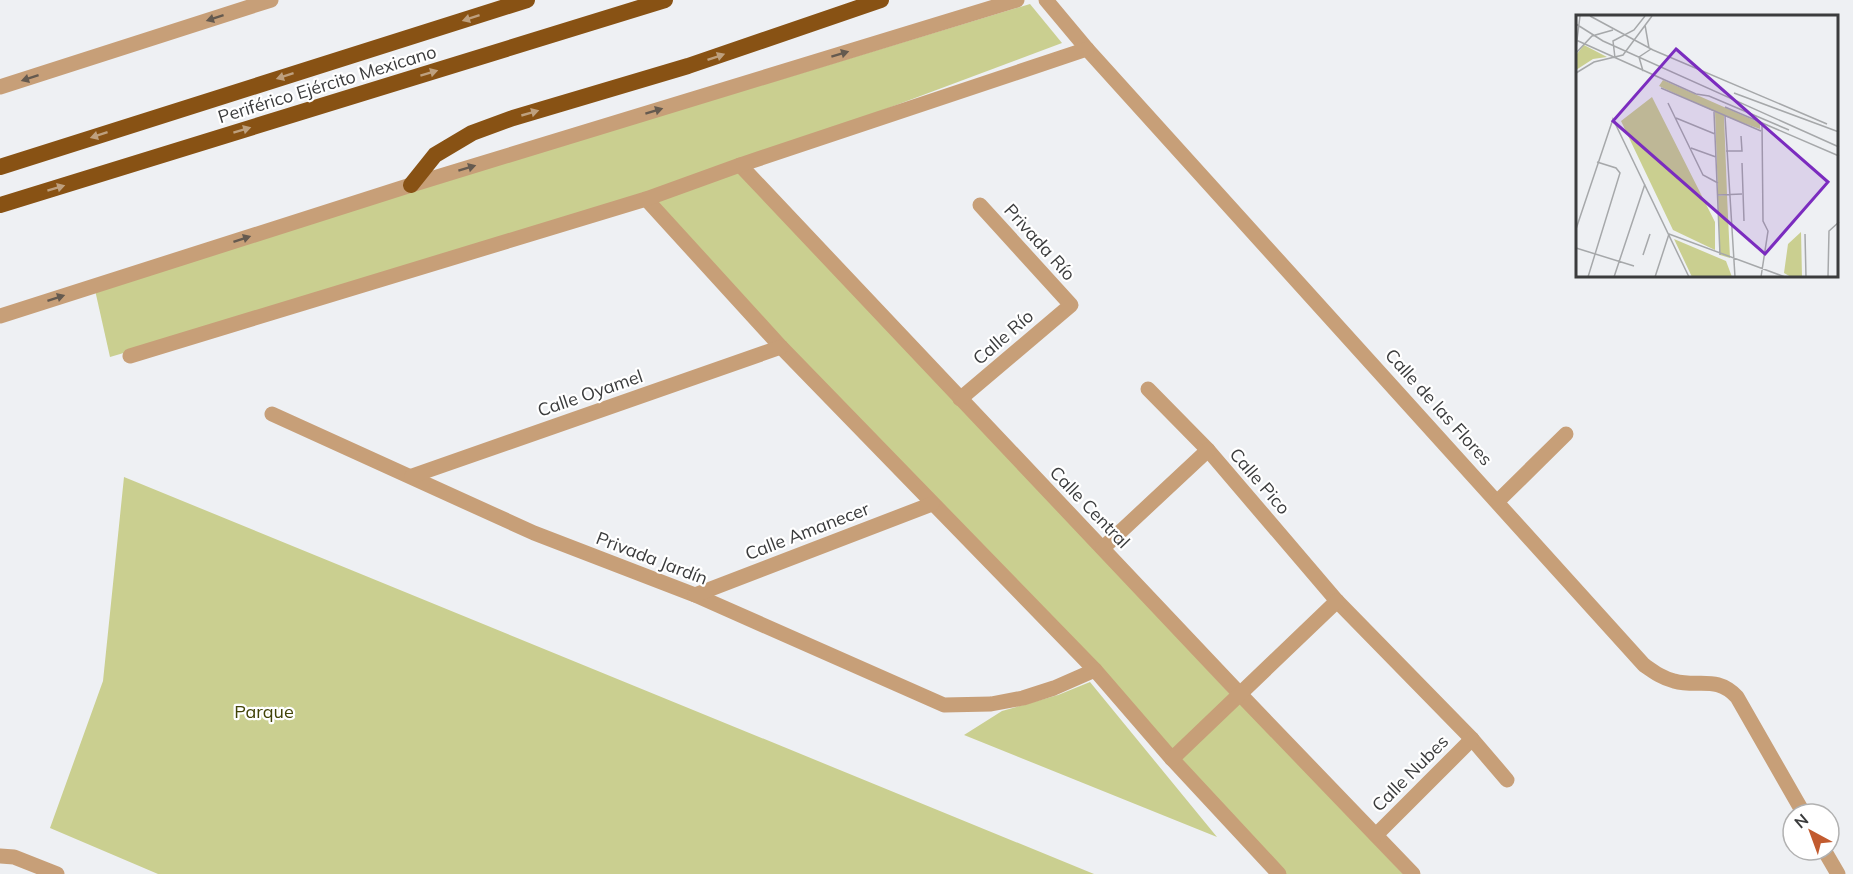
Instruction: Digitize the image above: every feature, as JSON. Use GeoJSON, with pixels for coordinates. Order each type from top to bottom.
{"type":"FeatureCollection","features":[{"type":"Feature","properties":{"kind":"highway","name":"Periférico Ejército Mexicano"},"geometry":{"type":"LineString","coordinates":[[0,167],[527,0]]}},
{"type":"Feature","properties":{"kind":"highway","name":"Periférico Ejército Mexicano"},"geometry":{"type":"LineString","coordinates":[[0,205],[665,0]]}},
{"type":"Feature","properties":{"kind":"highway"},"geometry":{"type":"LineString","coordinates":[[411,185],[435,155],[472,133],[513,117],[688,66],[881,0]]}},
{"type":"Feature","properties":{"kind":"street"},"geometry":{"type":"LineString","coordinates":[[0,87],[271,0]]}},
{"type":"Feature","properties":{"kind":"street"},"geometry":{"type":"LineString","coordinates":[[0,316],[411,185],[1017,0]]}},
{"type":"Feature","properties":{"kind":"street","name":"Calle de las Flores"},"geometry":{"type":"LineString","coordinates":[[1046,0],[1087,49],[1644,665],[1659,676],[1676,682],[1720,684],[1729,689],[1737,698],[1797,802]]}},
{"type":"Feature","properties":{"kind":"street"},"geometry":{"type":"LineString","coordinates":[[130,356],[646,200],[740,165],[1087,49]]}},
{"type":"Feature","properties":{"kind":"street","name":"Calle Central"},"geometry":{"type":"LineString","coordinates":[[740,165],[1413,874]]}},
{"type":"Feature","properties":{"kind":"street"},"geometry":{"type":"LineString","coordinates":[[646,200],[781,347],[1095,670],[1172,759],[1279,874]]}},
{"type":"Feature","properties":{"kind":"street","name":"Privada Río"},"geometry":{"type":"LineString","coordinates":[[980,205],[1071,305]]}},
{"type":"Feature","properties":{"kind":"street","name":"Calle Río"},"geometry":{"type":"LineString","coordinates":[[960,399],[1071,305]]}},
{"type":"Feature","properties":{"kind":"street","name":"Calle Oyamel"},"geometry":{"type":"LineString","coordinates":[[412,476],[781,347]]}},
{"type":"Feature","properties":{"kind":"street","name":"Calle Pico"},"geometry":{"type":"LineString","coordinates":[[1148,389],[1208,450],[1337,601],[1472,739],[1507,780]]}},
{"type":"Feature","properties":{"kind":"street","name":"Privada Jardín"},"geometry":{"type":"LineString","coordinates":[[272,414],[534,532],[695,595],[944,705],[991,704],[1023,699],[1095,670]]}},
{"type":"Feature","properties":{"kind":"street"},"geometry":{"type":"LineString","coordinates":[[1498,501],[1566,434]]}},
{"type":"Feature","properties":{"kind":"street"},"geometry":{"type":"LineString","coordinates":[[1103,548],[1208,450]]}},
{"type":"Feature","properties":{"kind":"street","name":"Calle Amanecer"},"geometry":{"type":"LineString","coordinates":[[695,595],[932,504]]}},
{"type":"Feature","properties":{"kind":"street"},"geometry":{"type":"LineString","coordinates":[[1172,759],[1337,601]]}},
{"type":"Feature","properties":{"kind":"street","name":"Calle Nubes"},"geometry":{"type":"LineString","coordinates":[[1376,835],[1472,739]]}},
{"type":"Feature","properties":{"kind":"street"},"geometry":{"type":"LineString","coordinates":[[0,856],[14,857],[57,874]]}},
{"type":"Feature","properties":{"kind":"green space"},"geometry":{"type":"Polygon","coordinates":[[[1030,4],[1062,43],[645,199],[110,357],[95,290],[1030,4]]]}},
{"type":"Feature","properties":{"kind":"green space"},"geometry":{"type":"Polygon","coordinates":[[[740,167],[1230,694],[1171,752],[650,201],[740,167]]]}},
{"type":"Feature","properties":{"kind":"green space","name":"Parque"},"geometry":{"type":"Polygon","coordinates":[[[124,477],[1094,874],[158,874],[50,828],[103,681],[124,477]]]}},
{"type":"Feature","properties":{"kind":"green space"},"geometry":{"type":"Polygon","coordinates":[[[1090,682],[1217,837],[964,735],[1002,711],[1058,695],[1090,682]]]}},
{"type":"Feature","properties":{"kind":"green space"},"geometry":{"type":"Polygon","coordinates":[[[1239,700],[1403,874],[1285,874],[1178,760],[1239,700]]]}}]}
